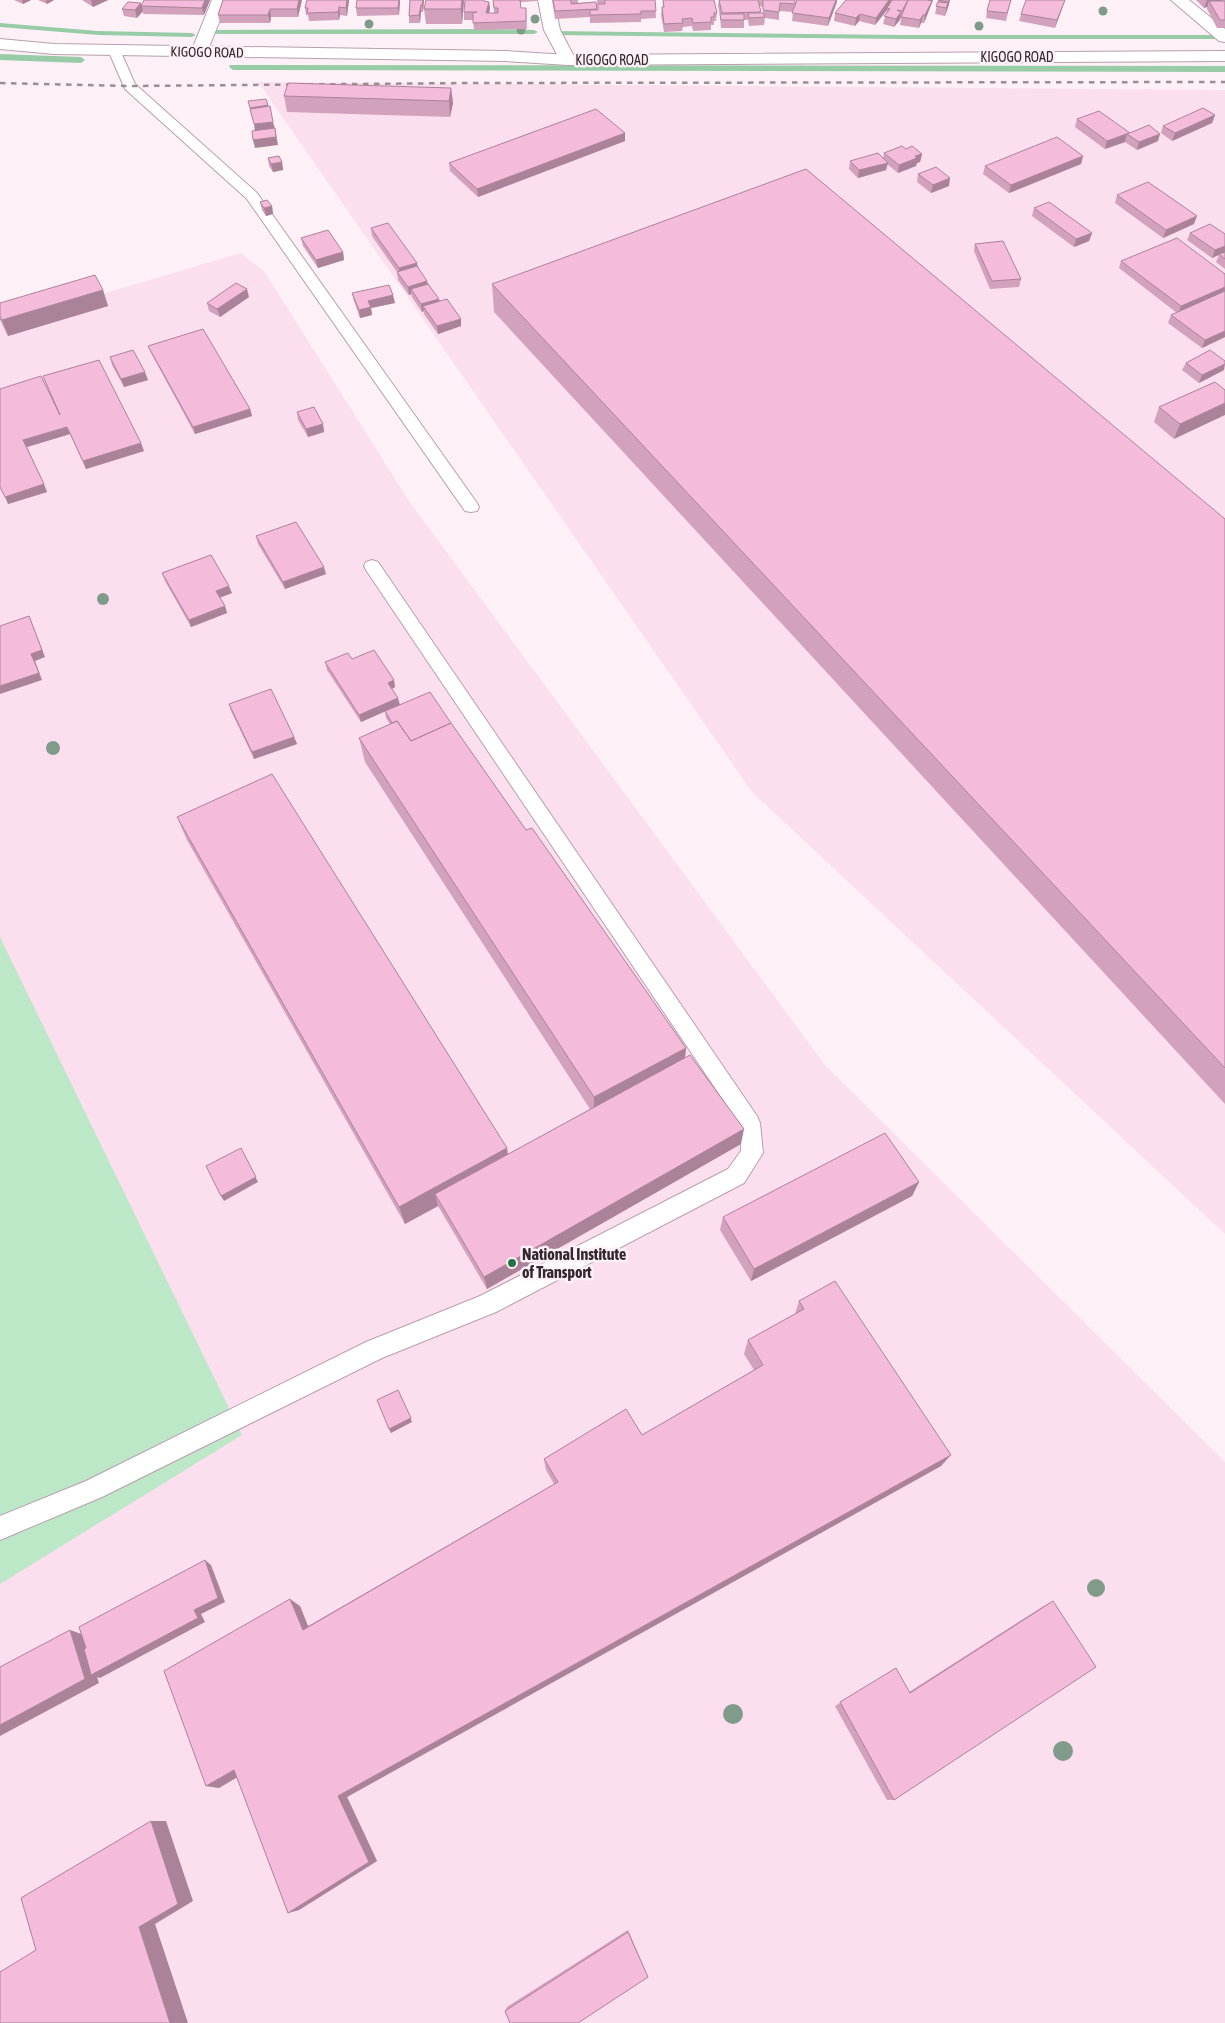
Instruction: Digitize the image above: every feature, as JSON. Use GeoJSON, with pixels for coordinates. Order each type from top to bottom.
{"type":"FeatureCollection","features":[{"type":"Feature","properties":{"kind":"main road"},"geometry":{"type":"LineString","coordinates":[[199,52],[220,0]]}},
{"type":"Feature","properties":{"kind":"main road"},"geometry":{"type":"LineString","coordinates":[[546,0],[552,30],[568,60]]}},
{"type":"Feature","properties":{"kind":"main road"},"geometry":{"type":"LineString","coordinates":[[1179,0],[1225,37]]}},
{"type":"Feature","properties":{"kind":"main road","name":"KIGOGO ROAD"},"geometry":{"type":"LineString","coordinates":[[0,44],[54,49],[506,56],[568,60],[1225,56]]}},
{"type":"Feature","properties":{"kind":"lane"},"geometry":{"type":"LineString","coordinates":[[114,50],[129,86],[252,196],[471,507]]}},
{"type":"Feature","properties":{"kind":"lane"},"geometry":{"type":"LineString","coordinates":[[0,1528],[94,1489],[374,1350],[488,1304],[736,1176],[752,1153],[750,1123],[372,566]]}},
{"type":"Feature","properties":{"kind":"shaded area"},"geometry":{"type":"Polygon","coordinates":[[[258,82],[1225,90],[1225,1234],[752,792],[258,82]]]}},
{"type":"Feature","properties":{"kind":"shaded area","name":"National Institute of Transport"},"geometry":{"type":"Polygon","coordinates":[[[241,253],[264,271],[409,501],[825,1065],[1225,1462],[1225,2023],[0,2023],[0,324],[241,253]]]}},
{"type":"Feature","properties":{"kind":"green space"},"geometry":{"type":"Polygon","coordinates":[[[0,937],[242,1435],[0,1584],[0,937]]]}},
{"type":"Feature","properties":{"kind":"building"},"geometry":{"type":"Polygon","coordinates":[[[144,0],[205,0],[202,8],[141,6],[144,0]]]}},
{"type":"Feature","properties":{"kind":"building"},"geometry":{"type":"Polygon","coordinates":[[[223,0],[299,0],[297,9],[270,9],[268,15],[218,15],[223,0]]]}},
{"type":"Feature","properties":{"kind":"building"},"geometry":{"type":"Polygon","coordinates":[[[307,0],[347,0],[346,8],[339,7],[338,12],[307,13],[308,8],[305,8],[307,0]]]}},
{"type":"Feature","properties":{"kind":"building"},"geometry":{"type":"Polygon","coordinates":[[[357,0],[399,0],[398,8],[356,8],[357,0]]]}},
{"type":"Feature","properties":{"kind":"building"},"geometry":{"type":"Polygon","coordinates":[[[410,0],[423,0],[419,15],[409,16],[410,0]]]}},
{"type":"Feature","properties":{"kind":"building"},"geometry":{"type":"Polygon","coordinates":[[[426,0],[462,0],[461,9],[424,9],[426,0]]]}},
{"type":"Feature","properties":{"kind":"building"},"geometry":{"type":"Polygon","coordinates":[[[465,0],[484,0],[489,2],[486,13],[498,13],[498,8],[494,8],[493,0],[520,0],[521,8],[526,8],[526,21],[473,23],[473,13],[477,12],[464,12],[465,0]]]}},
{"type":"Feature","properties":{"kind":"building"},"geometry":{"type":"Polygon","coordinates":[[[553,0],[571,0],[571,4],[596,2],[597,9],[555,11],[553,0]]]}},
{"type":"Feature","properties":{"kind":"building"},"geometry":{"type":"Polygon","coordinates":[[[605,0],[655,0],[656,11],[641,11],[641,14],[590,15],[590,10],[598,10],[598,4],[605,4],[605,0]]]}},
{"type":"Feature","properties":{"kind":"building"},"geometry":{"type":"Polygon","coordinates":[[[663,0],[714,0],[717,13],[714,13],[714,17],[711,17],[711,22],[693,23],[692,18],[682,19],[683,23],[664,24],[663,0]]]}},
{"type":"Feature","properties":{"kind":"building"},"geometry":{"type":"Polygon","coordinates":[[[719,0],[758,0],[761,12],[722,13],[719,0]]]}},
{"type":"Feature","properties":{"kind":"building"},"geometry":{"type":"Polygon","coordinates":[[[763,0],[795,0],[795,4],[780,3],[779,12],[763,10],[763,0]]]}},
{"type":"Feature","properties":{"kind":"building"},"geometry":{"type":"Polygon","coordinates":[[[797,0],[836,0],[829,18],[792,13],[797,0]]]}},
{"type":"Feature","properties":{"kind":"building"},"geometry":{"type":"Polygon","coordinates":[[[846,0],[889,0],[876,18],[860,14],[856,18],[835,13],[846,0]]]}},
{"type":"Feature","properties":{"kind":"building"},"geometry":{"type":"Polygon","coordinates":[[[892,0],[908,0],[902,11],[897,10],[901,12],[896,19],[884,16],[890,9],[887,8],[892,0]]]}},
{"type":"Feature","properties":{"kind":"building"},"geometry":{"type":"Polygon","coordinates":[[[908,0],[932,1],[925,15],[920,20],[901,17],[908,0]]]}},
{"type":"Feature","properties":{"kind":"building"},"geometry":{"type":"Polygon","coordinates":[[[990,0],[1011,0],[1007,13],[987,11],[990,0]]]}},
{"type":"Feature","properties":{"kind":"building"},"geometry":{"type":"Polygon","coordinates":[[[1026,0],[1065,0],[1057,20],[1021,14],[1026,0]]]}},
{"type":"Feature","properties":{"kind":"building"},"geometry":{"type":"Polygon","coordinates":[[[1209,1],[1225,1],[1225,20],[1220,20],[1209,1]]]}},
{"type":"Feature","properties":{"kind":"building"},"geometry":{"type":"Polygon","coordinates":[[[128,2],[141,3],[135,10],[122,9],[128,2]]]}},
{"type":"Feature","properties":{"kind":"building"},"geometry":{"type":"Polygon","coordinates":[[[938,2],[948,3],[946,8],[936,6],[938,2]]]}},
{"type":"Feature","properties":{"kind":"building"},"geometry":{"type":"Polygon","coordinates":[[[748,13],[763,13],[765,17],[749,18],[748,13]]]}},
{"type":"Feature","properties":{"kind":"building"},"geometry":{"type":"Polygon","coordinates":[[[720,14],[744,14],[744,20],[721,20],[720,14]]]}},
{"type":"Feature","properties":{"kind":"building"},"geometry":{"type":"Polygon","coordinates":[[[288,83],[451,88],[449,101],[284,96],[288,83]]]}},
{"type":"Feature","properties":{"kind":"building"},"geometry":{"type":"Polygon","coordinates":[[[266,99],[268,105],[250,108],[248,101],[266,99]]]}},
{"type":"Feature","properties":{"kind":"building"},"geometry":{"type":"Polygon","coordinates":[[[270,106],[273,122],[254,124],[250,109],[270,106]]]}},
{"type":"Feature","properties":{"kind":"building"},"geometry":{"type":"Polygon","coordinates":[[[1203,108],[1215,115],[1175,133],[1163,126],[1203,108]]]}},
{"type":"Feature","properties":{"kind":"building"},"geometry":{"type":"Polygon","coordinates":[[[596,109],[625,133],[477,189],[449,163],[596,109]]]}},
{"type":"Feature","properties":{"kind":"building"},"geometry":{"type":"Polygon","coordinates":[[[1099,111],[1130,133],[1149,125],[1160,134],[1139,142],[1127,134],[1129,133],[1107,141],[1077,119],[1099,111]]]}},
{"type":"Feature","properties":{"kind":"building"},"geometry":{"type":"Polygon","coordinates":[[[275,128],[276,137],[253,140],[252,131],[275,128]]]}},
{"type":"Feature","properties":{"kind":"building"},"geometry":{"type":"Polygon","coordinates":[[[1057,137],[1083,156],[1011,185],[985,166],[1057,137]]]}},
{"type":"Feature","properties":{"kind":"building"},"geometry":{"type":"Polygon","coordinates":[[[902,146],[906,149],[912,146],[922,154],[899,165],[884,153],[902,146]]]}},
{"type":"Feature","properties":{"kind":"building"},"geometry":{"type":"Polygon","coordinates":[[[878,153],[888,163],[859,170],[850,161],[878,153]]]}},
{"type":"Feature","properties":{"kind":"building"},"geometry":{"type":"Polygon","coordinates":[[[279,156],[282,162],[271,164],[268,158],[279,156]]]}},
{"type":"Feature","properties":{"kind":"building"},"geometry":{"type":"Polygon","coordinates":[[[936,167],[950,178],[933,185],[918,174],[936,167]]]}},
{"type":"Feature","properties":{"kind":"building"},"geometry":{"type":"Polygon","coordinates":[[[806,169],[1225,519],[1225,1068],[492,284],[806,169]]]}},
{"type":"Feature","properties":{"kind":"building"},"geometry":{"type":"Polygon","coordinates":[[[1148,182],[1197,216],[1166,230],[1117,195],[1148,182]]]}},
{"type":"Feature","properties":{"kind":"building"},"geometry":{"type":"Polygon","coordinates":[[[267,200],[272,206],[264,208],[260,202],[267,200]]]}},
{"type":"Feature","properties":{"kind":"building"},"geometry":{"type":"Polygon","coordinates":[[[1049,202],[1092,233],[1076,239],[1034,208],[1049,202]]]}},
{"type":"Feature","properties":{"kind":"building"},"geometry":{"type":"Polygon","coordinates":[[[388,223],[417,263],[399,268],[371,228],[388,223]]]}},
{"type":"Feature","properties":{"kind":"building"},"geometry":{"type":"Polygon","coordinates":[[[1210,224],[1225,234],[1225,246],[1215,250],[1190,233],[1210,224]]]}},
{"type":"Feature","properties":{"kind":"building"},"geometry":{"type":"Polygon","coordinates":[[[328,230],[343,252],[316,260],[301,238],[328,230]]]}},
{"type":"Feature","properties":{"kind":"building"},"geometry":{"type":"Polygon","coordinates":[[[1177,238],[1225,274],[1225,287],[1181,306],[1121,261],[1177,238]]]}},
{"type":"Feature","properties":{"kind":"building"},"geometry":{"type":"Polygon","coordinates":[[[1003,241],[1021,279],[992,281],[975,244],[1003,241]]]}},
{"type":"Feature","properties":{"kind":"building"},"geometry":{"type":"Polygon","coordinates":[[[1225,252],[1225,259],[1219,254],[1225,252]]]}},
{"type":"Feature","properties":{"kind":"building"},"geometry":{"type":"Polygon","coordinates":[[[417,266],[427,281],[408,287],[397,272],[417,266]]]}},
{"type":"Feature","properties":{"kind":"building"},"geometry":{"type":"Polygon","coordinates":[[[95,275],[103,290],[2,320],[0,317],[0,303],[95,275]]]}},
{"type":"Feature","properties":{"kind":"building"},"geometry":{"type":"Polygon","coordinates":[[[236,283],[247,289],[217,309],[207,303],[236,283]]]}},
{"type":"Feature","properties":{"kind":"building"},"geometry":{"type":"Polygon","coordinates":[[[428,284],[439,299],[421,304],[411,289],[428,284]]]}},
{"type":"Feature","properties":{"kind":"building"},"geometry":{"type":"Polygon","coordinates":[[[389,285],[393,295],[368,301],[371,307],[359,310],[352,293],[389,285]]]}},
{"type":"Feature","properties":{"kind":"building"},"geometry":{"type":"Polygon","coordinates":[[[1225,291],[1225,331],[1205,340],[1171,315],[1225,291]]]}},
{"type":"Feature","properties":{"kind":"building"},"geometry":{"type":"Polygon","coordinates":[[[447,299],[461,319],[437,326],[423,306],[447,299]]]}},
{"type":"Feature","properties":{"kind":"building"},"geometry":{"type":"Polygon","coordinates":[[[203,329],[250,409],[193,427],[148,346],[203,329]]]}},
{"type":"Feature","properties":{"kind":"building"},"geometry":{"type":"Polygon","coordinates":[[[133,350],[145,372],[121,379],[110,357],[133,350]]]}},
{"type":"Feature","properties":{"kind":"building"},"geometry":{"type":"Polygon","coordinates":[[[1210,350],[1225,361],[1225,364],[1202,375],[1186,363],[1210,350]]]}},
{"type":"Feature","properties":{"kind":"building"},"geometry":{"type":"Polygon","coordinates":[[[99,360],[141,443],[83,461],[67,427],[23,440],[44,484],[5,497],[0,487],[0,389],[41,376],[60,415],[43,376],[99,360]]]}},
{"type":"Feature","properties":{"kind":"building"},"geometry":{"type":"Polygon","coordinates":[[[1215,382],[1225,390],[1225,403],[1180,424],[1159,407],[1215,382]]]}},
{"type":"Feature","properties":{"kind":"building"},"geometry":{"type":"Polygon","coordinates":[[[314,407],[323,424],[306,429],[297,412],[314,407]]]}},
{"type":"Feature","properties":{"kind":"building"},"geometry":{"type":"Polygon","coordinates":[[[296,522],[324,567],[283,582],[256,536],[296,522]]]}},
{"type":"Feature","properties":{"kind":"building"},"geometry":{"type":"Polygon","coordinates":[[[211,555],[229,586],[216,591],[225,606],[189,620],[162,573],[211,555]]]}},
{"type":"Feature","properties":{"kind":"building"},"geometry":{"type":"Polygon","coordinates":[[[29,616],[42,650],[31,654],[39,673],[0,686],[0,626],[29,616]]]}},
{"type":"Feature","properties":{"kind":"building"},"geometry":{"type":"Polygon","coordinates":[[[374,650],[394,680],[388,683],[398,698],[359,715],[325,662],[348,653],[352,659],[374,650]]]}},
{"type":"Feature","properties":{"kind":"building"},"geometry":{"type":"Polygon","coordinates":[[[271,689],[294,737],[252,752],[229,704],[271,689]]]}},
{"type":"Feature","properties":{"kind":"building"},"geometry":{"type":"Polygon","coordinates":[[[430,692],[451,723],[411,741],[397,721],[392,723],[385,711],[430,692]]]}},
{"type":"Feature","properties":{"kind":"building"},"geometry":{"type":"Polygon","coordinates":[[[397,721],[411,741],[451,723],[526,830],[532,828],[686,1048],[594,1097],[359,738],[397,721]]]}},
{"type":"Feature","properties":{"kind":"building"},"geometry":{"type":"Polygon","coordinates":[[[272,774],[507,1148],[399,1207],[177,817],[272,774]]]}},
{"type":"Feature","properties":{"kind":"building"},"geometry":{"type":"Polygon","coordinates":[[[690,1055],[744,1129],[484,1277],[435,1194],[690,1055]]]}},
{"type":"Feature","properties":{"kind":"building"},"geometry":{"type":"Polygon","coordinates":[[[885,1133],[919,1182],[754,1269],[723,1217],[885,1133]]]}},
{"type":"Feature","properties":{"kind":"building"},"geometry":{"type":"Polygon","coordinates":[[[241,1148],[256,1177],[221,1196],[206,1166],[241,1148]]]}},
{"type":"Feature","properties":{"kind":"building"},"geometry":{"type":"Polygon","coordinates":[[[835,1281],[951,1455],[338,1796],[369,1862],[288,1913],[234,1770],[206,1786],[164,1671],[290,1599],[303,1630],[558,1482],[544,1459],[626,1409],[642,1435],[763,1365],[748,1340],[804,1309],[799,1301],[835,1281]]]}},
{"type":"Feature","properties":{"kind":"building"},"geometry":{"type":"Polygon","coordinates":[[[398,1390],[411,1418],[389,1429],[377,1400],[398,1390]]]}},
{"type":"Feature","properties":{"kind":"building"},"geometry":{"type":"Polygon","coordinates":[[[205,1560],[218,1598],[194,1610],[198,1618],[91,1675],[84,1649],[86,1648],[79,1627],[205,1560]]]}},
{"type":"Feature","properties":{"kind":"building"},"geometry":{"type":"Polygon","coordinates":[[[1053,1601],[1096,1667],[894,1800],[840,1702],[896,1668],[910,1693],[1053,1601]]]}},
{"type":"Feature","properties":{"kind":"building"},"geometry":{"type":"Polygon","coordinates":[[[70,1630],[85,1679],[0,1725],[0,1667],[70,1630]]]}},
{"type":"Feature","properties":{"kind":"building"},"geometry":{"type":"Polygon","coordinates":[[[151,1821],[178,1904],[139,1927],[170,2023],[0,2023],[0,1972],[36,1950],[21,1898],[151,1821]]]}},
{"type":"Feature","properties":{"kind":"building"},"geometry":{"type":"Polygon","coordinates":[[[628,1932],[648,1977],[578,2023],[510,2023],[505,2011],[628,1932]]]}},
{"type":"Feature","properties":{"kind":"waterway"},"geometry":{"type":"LineString","coordinates":[[0,25],[98,33],[192,35]]}},
{"type":"Feature","properties":{"kind":"waterway"},"geometry":{"type":"LineString","coordinates":[[212,32],[534,32]]}},
{"type":"Feature","properties":{"kind":"waterway"},"geometry":{"type":"LineString","coordinates":[[553,33],[902,37],[1225,37]]}},
{"type":"Feature","properties":{"kind":"waterway"},"geometry":{"type":"LineString","coordinates":[[0,57],[81,60]]}},
{"type":"Feature","properties":{"kind":"waterway"},"geometry":{"type":"LineString","coordinates":[[233,67],[1225,69]]}},
{"type":"Feature","properties":{"kind":"railway"},"geometry":{"type":"LineString","coordinates":[[0,83],[129,86],[467,83],[1225,82]]}},
{"type":"Feature","properties":{"kind":"place","name":"National Institute of Transport"},"geometry":{"type":"Point","coordinates":[512,1263]}}]}
